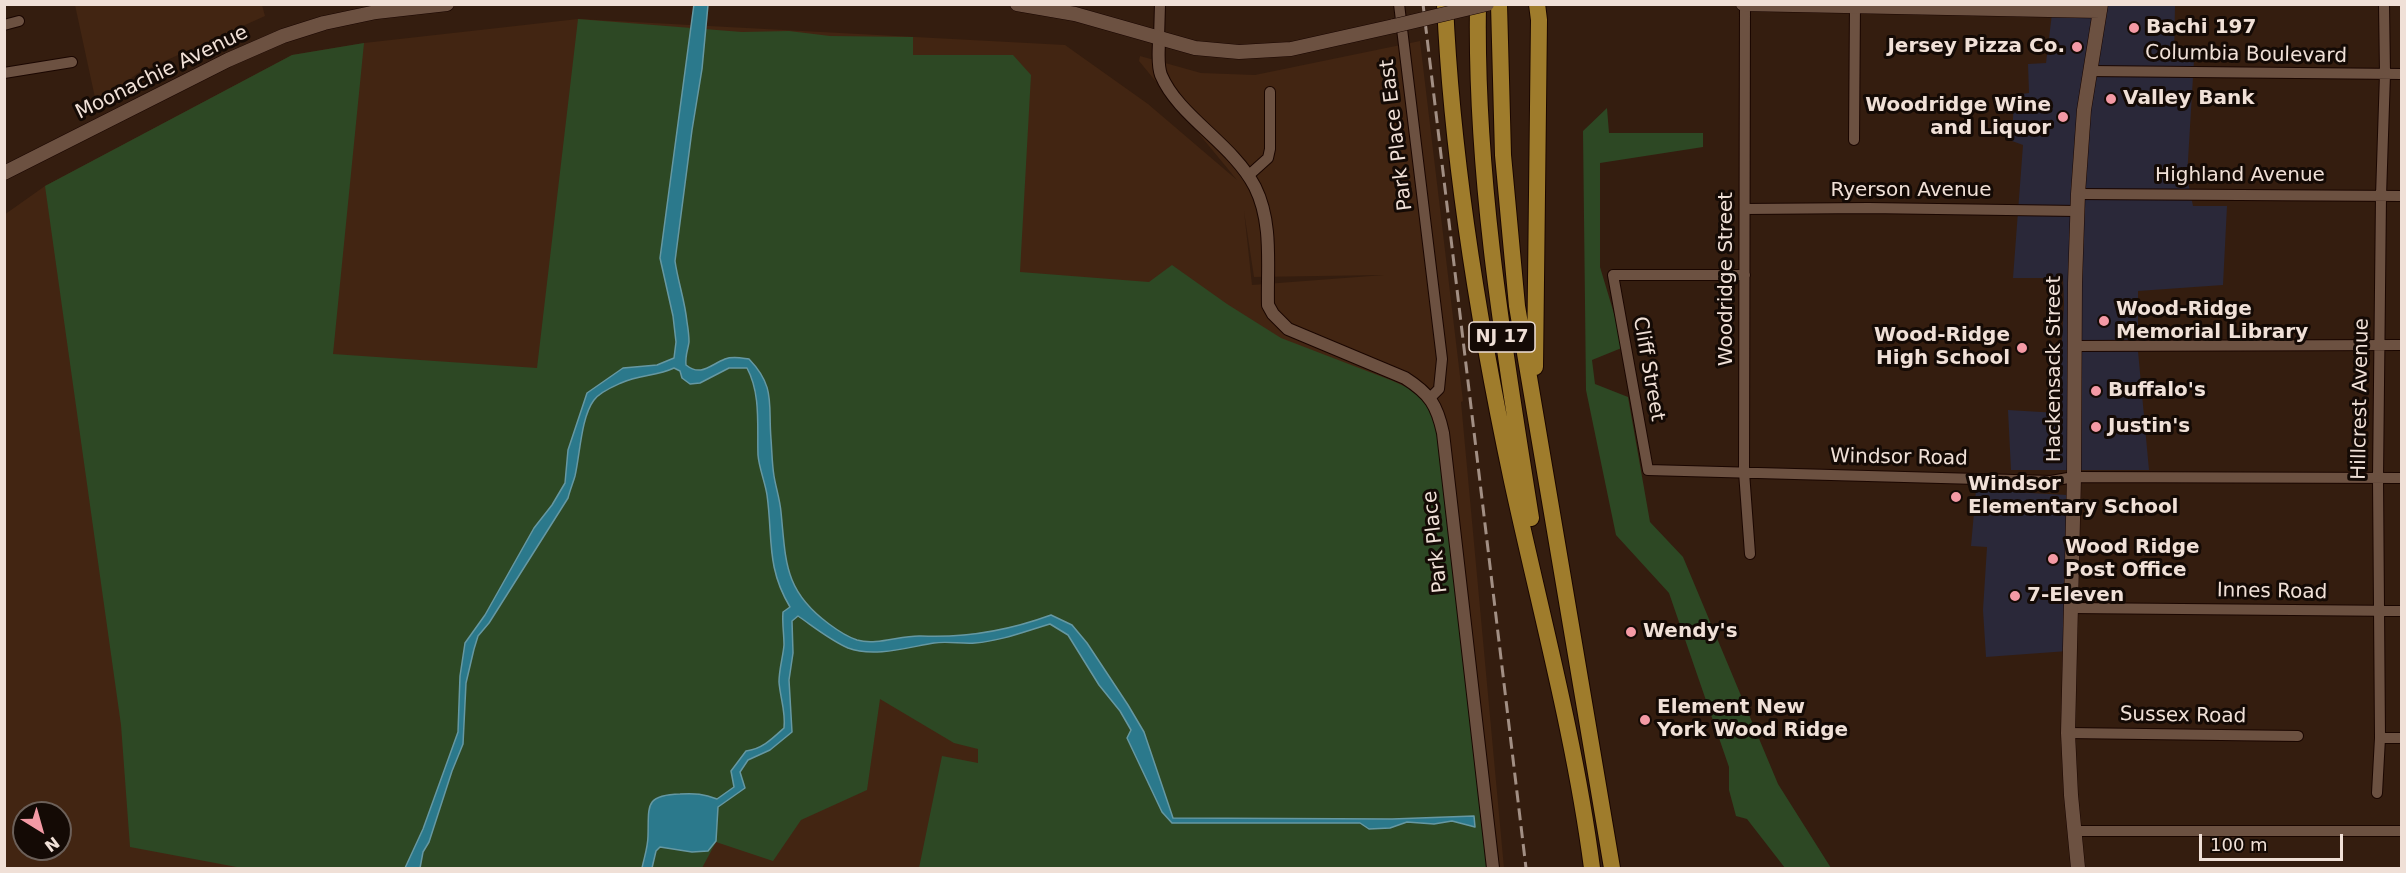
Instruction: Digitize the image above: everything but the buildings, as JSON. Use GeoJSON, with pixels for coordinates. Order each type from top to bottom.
{"type":"FeatureCollection","features":[{"type":"Feature","properties":{"kind":"highway","name":"NJ 17"},"geometry":{"type":"LineString","coordinates":[[1478,4],[1483,158],[1500,326],[1555,667],[1592,868]]}},
{"type":"Feature","properties":{"kind":"highway","name":"NJ 17"},"geometry":{"type":"LineString","coordinates":[[1498,4],[1503,155],[1517,306],[1612,868]]}},
{"type":"Feature","properties":{"kind":"highway"},"geometry":{"type":"LineString","coordinates":[[1531,379],[1536,355],[1539,20],[1537,4]]}},
{"type":"Feature","properties":{"kind":"highway"},"geometry":{"type":"LineString","coordinates":[[1446,9],[1463,201],[1483,333],[1513,482],[1555,667]]}},
{"type":"Feature","properties":{"kind":"main road","name":"Moonachie Avenue"},"geometry":{"type":"LineString","coordinates":[[4,173],[228,60],[283,36],[324,23],[376,12],[447,4]]}},
{"type":"Feature","properties":{"kind":"main road"},"geometry":{"type":"LineString","coordinates":[[1017,4],[1046,6],[1159,39],[1215,51],[1269,51],[1315,44],[1394,26],[1446,9],[1487,4]]}},
{"type":"Feature","properties":{"kind":"main road"},"geometry":{"type":"LineString","coordinates":[[1744,5],[2100,8]]}},
{"type":"Feature","properties":{"kind":"main road","name":"Hackensack Street"},"geometry":{"type":"LineString","coordinates":[[2078,868],[2068,733],[2074,477],[2074,346],[2078,195],[2084,110],[2100,8]]}},
{"type":"Feature","properties":{"kind":"street"},"geometry":{"type":"LineString","coordinates":[[1160,4],[1160,67],[1166,84],[1183,106],[1228,150],[1255,187],[1265,216],[1268,305],[1273,314],[1288,329],[1405,378],[1430,398]]}},
{"type":"Feature","properties":{"kind":"street","name":"Park Place East"},"geometry":{"type":"LineString","coordinates":[[1399,4],[1442,372],[1439,389],[1430,398]]}},
{"type":"Feature","properties":{"kind":"street","name":"Hillcrest Avenue"},"geometry":{"type":"LineString","coordinates":[[2377,793],[2380,738],[2378,478],[2381,196],[2385,74],[2384,4]]}},
{"type":"Feature","properties":{"kind":"street","name":"Woodridge Street"},"geometry":{"type":"LineString","coordinates":[[1744,5],[1744,472],[1750,554]]}},
{"type":"Feature","properties":{"kind":"street"},"geometry":{"type":"LineString","coordinates":[[1854,140],[1855,5]]}},
{"type":"Feature","properties":{"kind":"street"},"geometry":{"type":"LineString","coordinates":[[4,25],[19,21]]}},
{"type":"Feature","properties":{"kind":"street"},"geometry":{"type":"LineString","coordinates":[[4,73],[72,62]]}},
{"type":"Feature","properties":{"kind":"street","name":"Columbia Boulevard"},"geometry":{"type":"LineString","coordinates":[[2090,71],[2402,74]]}},
{"type":"Feature","properties":{"kind":"street"},"geometry":{"type":"LineString","coordinates":[[1248,176],[1268,158],[1270,92]]}},
{"type":"Feature","properties":{"kind":"street","name":"Highland Avenue"},"geometry":{"type":"LineString","coordinates":[[2078,195],[2402,196]]}},
{"type":"Feature","properties":{"kind":"street","name":"Ryerson Avenue"},"geometry":{"type":"LineString","coordinates":[[1745,209],[2078,211]]}},
{"type":"Feature","properties":{"kind":"street","name":"Cliff Street"},"geometry":{"type":"LineString","coordinates":[[1648,470],[1613,275],[1745,275]]}},
{"type":"Feature","properties":{"kind":"street"},"geometry":{"type":"LineString","coordinates":[[2074,346],[2402,345]]}},
{"type":"Feature","properties":{"kind":"street","name":"Park Place"},"geometry":{"type":"LineString","coordinates":[[1430,398],[1438,413],[1443,433],[1493,868]]}},
{"type":"Feature","properties":{"kind":"street","name":"Windsor Road"},"geometry":{"type":"LineString","coordinates":[[1648,470],[2051,481],[2074,477],[2402,478]]}},
{"type":"Feature","properties":{"kind":"street","name":"Innes Road"},"geometry":{"type":"LineString","coordinates":[[2071,608],[2402,612]]}},
{"type":"Feature","properties":{"kind":"street","name":"Sussex Road"},"geometry":{"type":"LineString","coordinates":[[2068,733],[2298,736]]}},
{"type":"Feature","properties":{"kind":"street"},"geometry":{"type":"LineString","coordinates":[[2380,738],[2402,738]]}},
{"type":"Feature","properties":{"kind":"street"},"geometry":{"type":"LineString","coordinates":[[2074,831],[2402,831]]}},
{"type":"Feature","properties":{"kind":"shaded area"},"geometry":{"type":"Polygon","coordinates":[[[75,5],[262,5],[265,16],[138,73],[106,98],[108,101],[97,107],[75,5]]]}},
{"type":"Feature","properties":{"kind":"shaded area"},"geometry":{"type":"Polygon","coordinates":[[[2053,5],[2175,5],[2174,60],[2194,60],[2187,177],[2193,206],[2227,206],[2223,285],[2138,291],[2138,351],[2149,470],[2011,470],[2008,410],[2058,413],[2064,304],[2063,278],[2013,278],[2023,145],[2012,141],[2014,95],[2029,93],[2028,64],[2046,63],[2053,5]]]}},
{"type":"Feature","properties":{"kind":"shaded area"},"geometry":{"type":"Polygon","coordinates":[[[578,19],[1065,45],[1148,104],[1237,180],[1139,61],[1140,56],[1201,73],[1255,75],[1420,41],[1463,401],[1461,402],[1504,868],[5,868],[4,215],[45,186],[292,55],[364,43],[578,19]],[[1244,211],[1252,285],[1384,275],[1254,277],[1244,211]]]}},
{"type":"Feature","properties":{"kind":"shaded area"},"geometry":{"type":"Polygon","coordinates":[[[1976,490],[2067,495],[2068,651],[1986,657],[1983,610],[1987,547],[1971,546],[1976,490]]]}},
{"type":"Feature","properties":{"kind":"green space"},"geometry":{"type":"Polygon","coordinates":[[[578,19],[742,32],[789,31],[830,36],[913,37],[913,55],[1013,55],[1031,75],[1020,272],[1149,282],[1172,265],[1281,338],[1393,381],[1430,398],[1438,413],[1493,868],[919,868],[942,756],[978,763],[978,749],[954,743],[880,699],[867,790],[801,820],[773,861],[716,842],[702,868],[242,868],[130,847],[121,725],[45,186],[292,55],[364,43],[333,354],[537,368],[578,19]]]}},
{"type":"Feature","properties":{"kind":"green space"},"geometry":{"type":"Polygon","coordinates":[[[1607,108],[1609,133],[1703,133],[1703,147],[1600,163],[1600,267],[1624,347],[1592,360],[1595,384],[1628,397],[1650,522],[1683,557],[1778,784],[1831,868],[1785,868],[1747,819],[1736,816],[1729,790],[1729,767],[1669,593],[1616,535],[1586,390],[1583,131],[1607,108]]]}},
{"type":"Feature","properties":{"kind":"water"},"geometry":{"type":"Polygon","coordinates":[[[694,4],[708,5],[702,69],[675,261],[688,332],[686,365],[701,370],[728,358],[749,359],[763,378],[769,396],[773,467],[787,561],[795,587],[814,612],[843,633],[865,642],[913,636],[954,636],[987,632],[1051,615],[1072,625],[1087,643],[1144,732],[1173,818],[1392,819],[1474,816],[1475,827],[1452,821],[1434,824],[1407,822],[1390,828],[1369,829],[1360,823],[1172,823],[1162,812],[1127,738],[1131,730],[1120,711],[1099,685],[1068,635],[1050,624],[985,642],[939,642],[891,651],[869,652],[841,645],[798,616],[792,621],[793,653],[789,680],[792,732],[770,750],[748,760],[740,772],[745,788],[718,807],[716,841],[708,851],[692,852],[660,847],[656,851],[652,868],[642,868],[647,844],[649,810],[654,800],[668,795],[690,794],[717,799],[734,787],[731,771],[746,751],[762,746],[784,728],[779,677],[784,645],[783,612],[790,607],[777,579],[774,565],[767,495],[758,455],[756,399],[751,378],[747,368],[729,368],[700,383],[690,384],[682,378],[680,371],[674,368],[614,386],[599,395],[590,407],[568,498],[489,623],[478,636],[466,683],[463,744],[429,842],[423,852],[420,868],[405,868],[423,829],[458,732],[460,676],[465,643],[485,615],[534,528],[565,483],[568,450],[587,393],[623,368],[657,365],[674,358],[676,342],[673,316],[660,258],[694,4]]]}},
{"type":"Feature","properties":{"kind":"railway"},"geometry":{"type":"LineString","coordinates":[[1423,4],[1526,868]]}},
{"type":"Feature","properties":{"kind":"place","name":"Bachi 197"},"geometry":{"type":"Point","coordinates":[2134,28]}},
{"type":"Feature","properties":{"kind":"place","name":"Jersey Pizza Co."},"geometry":{"type":"Point","coordinates":[2077,47]}},
{"type":"Feature","properties":{"kind":"place","name":"Valley Bank"},"geometry":{"type":"Point","coordinates":[2111,99]}},
{"type":"Feature","properties":{"kind":"place","name":"Woodridge Wine and Liquor"},"geometry":{"type":"Point","coordinates":[2063,117]}},
{"type":"Feature","properties":{"kind":"place","name":"Wood-Ridge Memorial Library"},"geometry":{"type":"Point","coordinates":[2104,321]}},
{"type":"Feature","properties":{"kind":"place","name":"Wood-Ridge High School"},"geometry":{"type":"Point","coordinates":[2022,348]}},
{"type":"Feature","properties":{"kind":"place","name":"Buffalo's"},"geometry":{"type":"Point","coordinates":[2096,391]}},
{"type":"Feature","properties":{"kind":"place","name":"Justin's"},"geometry":{"type":"Point","coordinates":[2096,427]}},
{"type":"Feature","properties":{"kind":"place","name":"Windsor Elementary School"},"geometry":{"type":"Point","coordinates":[1956,497]}},
{"type":"Feature","properties":{"kind":"place","name":"Wood Ridge Post Office"},"geometry":{"type":"Point","coordinates":[2053,559]}},
{"type":"Feature","properties":{"kind":"place","name":"7-Eleven"},"geometry":{"type":"Point","coordinates":[2015,596]}},
{"type":"Feature","properties":{"kind":"place","name":"Wendy's"},"geometry":{"type":"Point","coordinates":[1631,632]}},
{"type":"Feature","properties":{"kind":"place","name":"Element New York Wood Ridge"},"geometry":{"type":"Point","coordinates":[1645,720]}}]}
